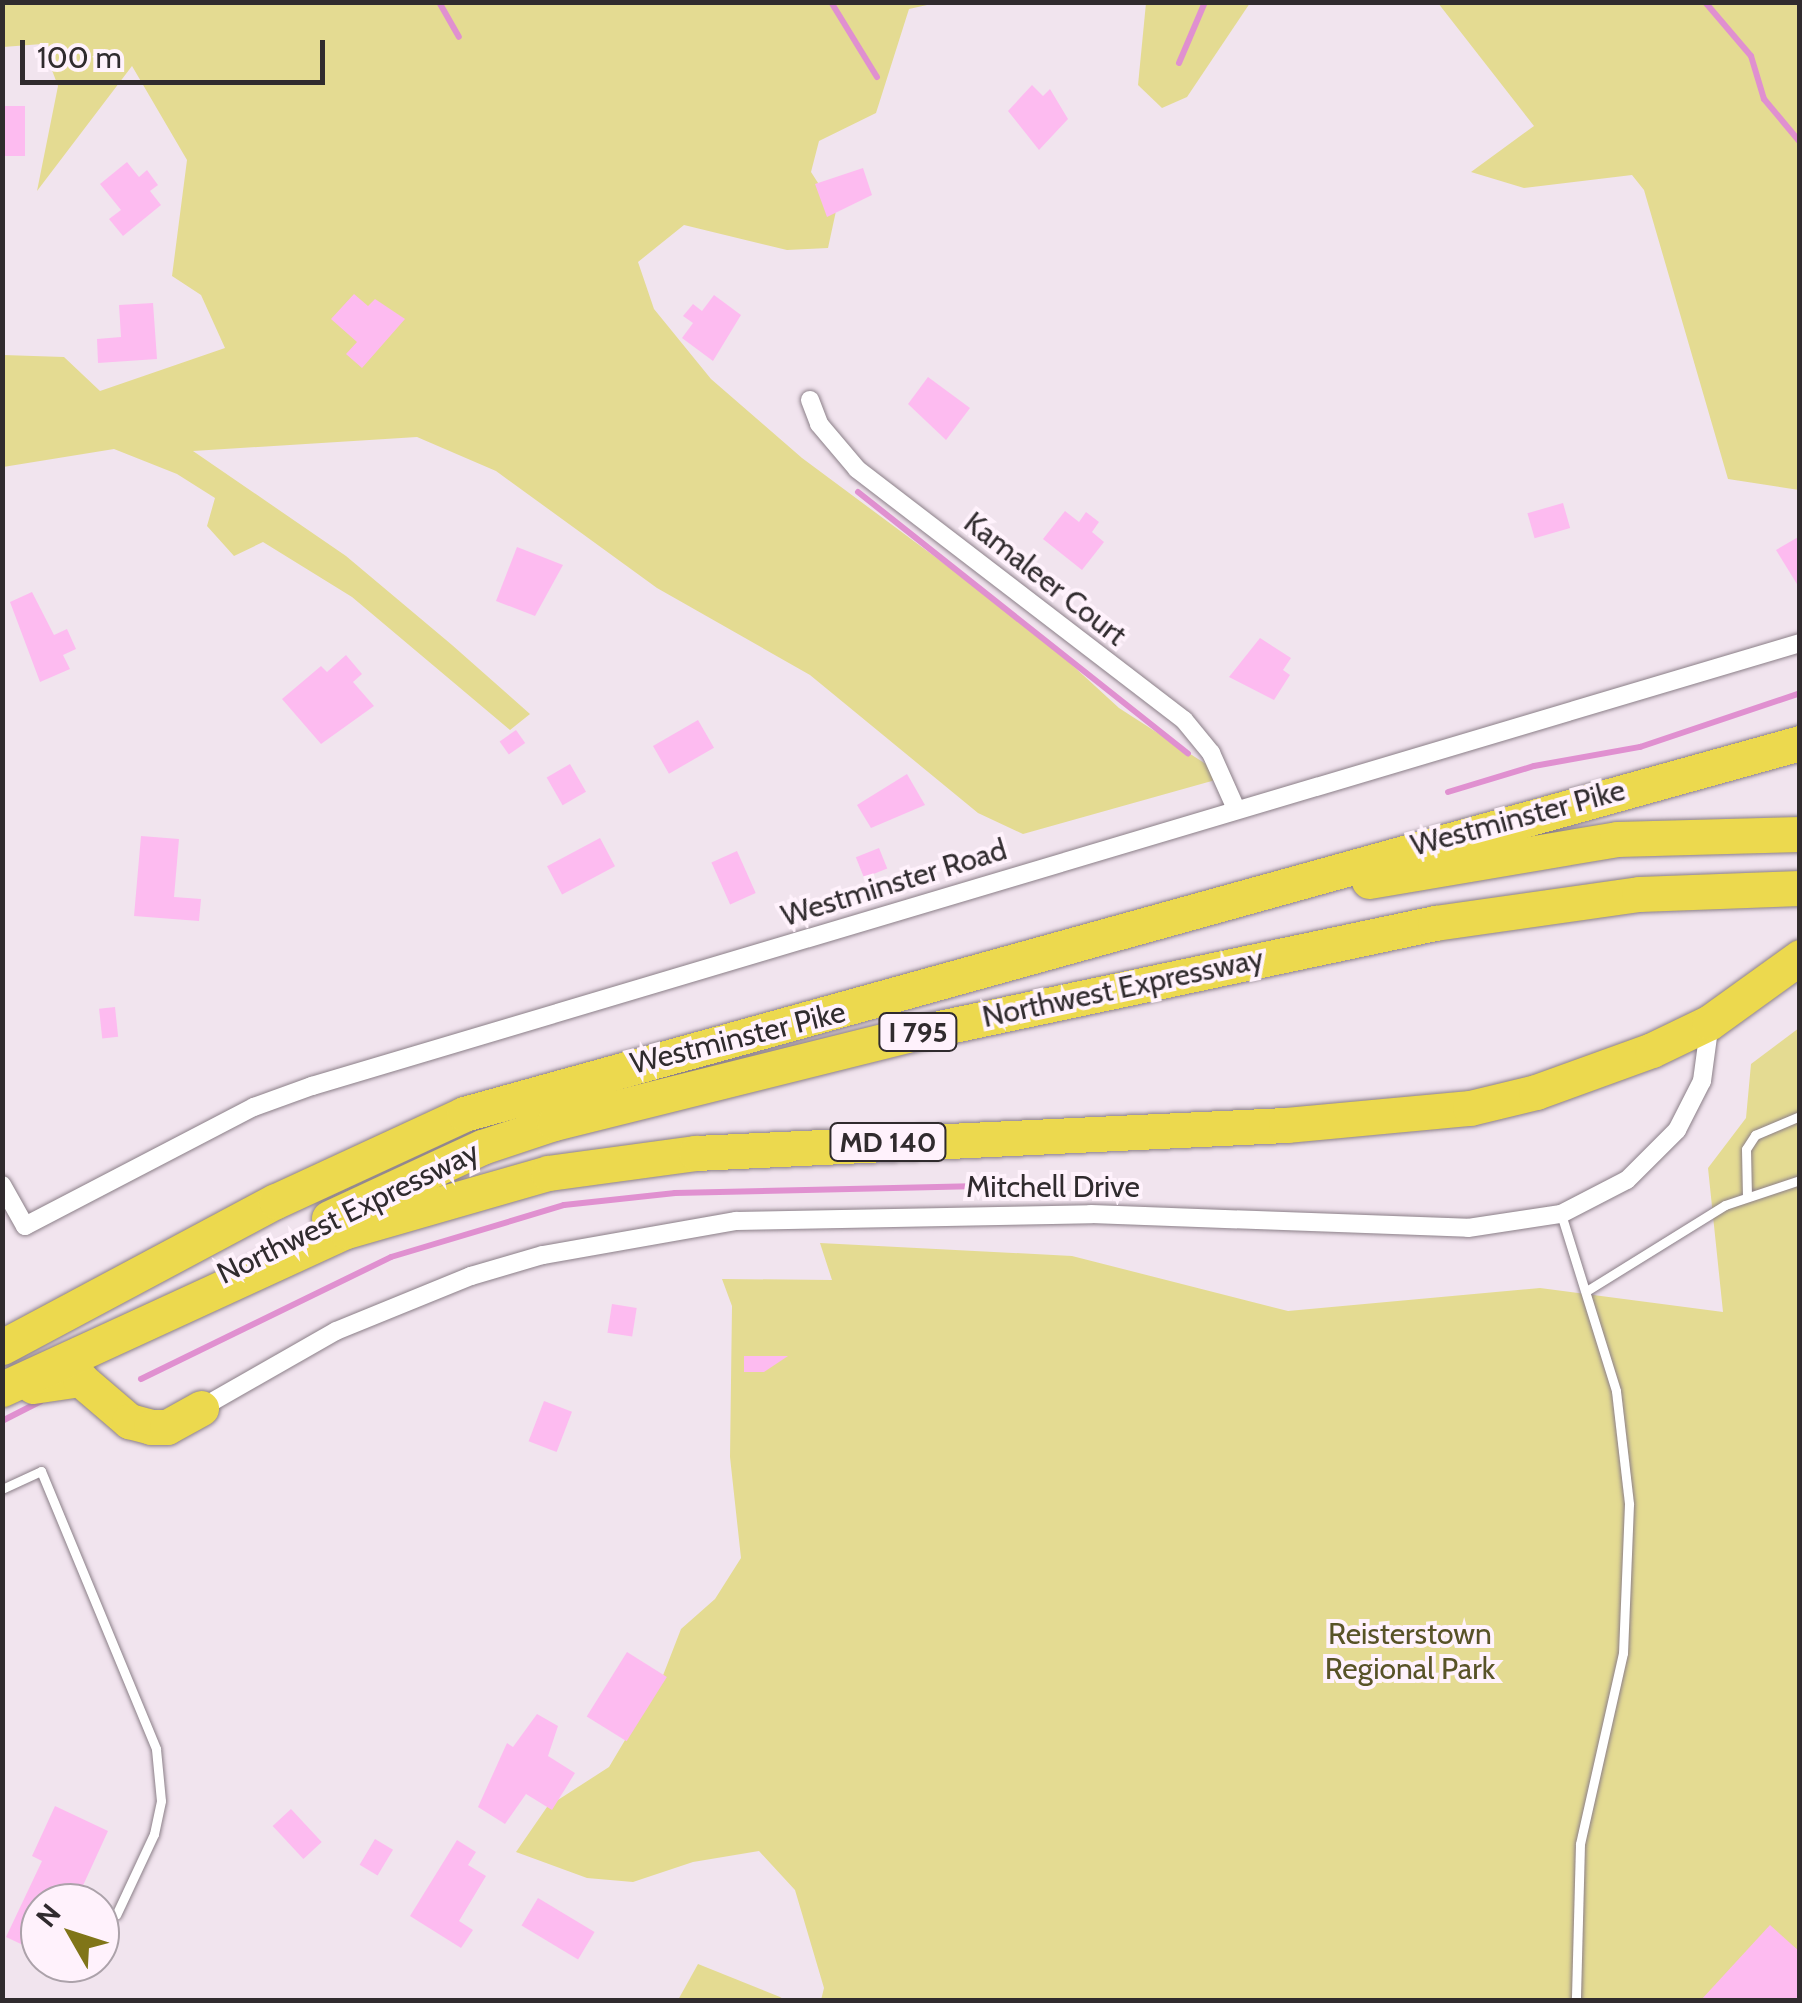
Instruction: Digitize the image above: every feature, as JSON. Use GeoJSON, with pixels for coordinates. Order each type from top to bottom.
{"type":"FeatureCollection","features":[{"type":"Feature","properties":{"kind":"highway","name":"Westminster Pike"},"geometry":{"type":"LineString","coordinates":[[2,1347],[276,1201],[464,1114],[902,996],[1296,878],[1800,743]]}},
{"type":"Feature","properties":{"kind":"highway","name":"Northwest Expressway"},"geometry":{"type":"LineString","coordinates":[[902,996],[1431,868],[1617,839],[1800,834]]}},
{"type":"Feature","properties":{"kind":"highway","name":"Northwest Expressway"},"geometry":{"type":"LineString","coordinates":[[85,1347],[403,1180],[554,1123],[911,1034],[1435,922],[1639,894],[1800,888]]}},
{"type":"Feature","properties":{"kind":"highway"},"geometry":{"type":"LineString","coordinates":[[1710,1022],[1710,1008],[1725,991],[1800,938]]}},
{"type":"Feature","properties":{"kind":"highway","name":"MD 140"},"geometry":{"type":"LineString","coordinates":[[2,1391],[85,1347],[346,1231],[548,1173],[696,1153],[1286,1125],[1470,1108],[1588,1075],[1710,1022],[1800,958]]}},
{"type":"Feature","properties":{"kind":"highway"},"geometry":{"type":"LineString","coordinates":[[2,1391],[80,1379],[129,1421],[151,1427],[168,1428],[201,1408]]}},
{"type":"Feature","properties":{"kind":"street","name":"Kamaleer Court"},"geometry":{"type":"LineString","coordinates":[[810,400],[819,424],[858,469],[1184,720],[1211,754],[1236,809]]}},
{"type":"Feature","properties":{"kind":"street","name":"Westminster Road"},"geometry":{"type":"LineString","coordinates":[[2,1186],[26,1226],[254,1107],[312,1086],[677,982],[1236,809],[1800,642]]}},
{"type":"Feature","properties":{"kind":"street","name":"Mitchell Drive"},"geometry":{"type":"LineString","coordinates":[[201,1408],[282,1358],[406,1300],[542,1255],[736,1221],[963,1214],[1211,1215],[1468,1228],[1561,1214],[1627,1180],[1678,1130],[1702,1081],[1710,1022]]}},
{"type":"Feature","properties":{"kind":"lane"},"geometry":{"type":"LineString","coordinates":[[1748,1197],[1743,1166],[1755,1135],[1800,1116]]}},
{"type":"Feature","properties":{"kind":"lane"},"geometry":{"type":"LineString","coordinates":[[1588,1290],[1748,1197],[1800,1180]]}},
{"type":"Feature","properties":{"kind":"lane"},"geometry":{"type":"LineString","coordinates":[[1561,1214],[1588,1290],[1623,1436],[1629,1608],[1582,1829],[1576,2000]]}},
{"type":"Feature","properties":{"kind":"lane"},"geometry":{"type":"LineString","coordinates":[[2,1489],[41,1471],[156,1749],[162,1802],[154,1834],[120,1906]]}},
{"type":"Feature","properties":{"kind":"green space"},"geometry":{"type":"Polygon","coordinates":[[[3,3],[936,3],[909,9],[876,113],[819,141],[811,172],[836,211],[828,248],[787,250],[684,225],[638,262],[654,309],[711,379],[802,458],[1035,631],[1119,708],[1226,777],[1023,834],[978,813],[810,675],[657,588],[496,471],[417,437],[193,451],[346,556],[530,714],[510,730],[352,597],[263,542],[234,556],[207,526],[215,498],[177,474],[114,449],[3,467],[3,355],[64,357],[100,391],[225,348],[201,295],[172,276],[187,160],[132,66],[37,191],[58,86],[42,44],[3,47],[3,3]]]}},
{"type":"Feature","properties":{"kind":"green space"},"geometry":{"type":"Polygon","coordinates":[[[1146,3],[1250,3],[1187,97],[1162,108],[1138,85],[1146,3]]]}},
{"type":"Feature","properties":{"kind":"green space"},"geometry":{"type":"Polygon","coordinates":[[[1438,3],[1799,3],[1799,490],[1728,479],[1644,190],[1632,175],[1524,188],[1471,172],[1534,126],[1438,3]]]}},
{"type":"Feature","properties":{"kind":"green space","name":"Reisterstown Regional Park"},"geometry":{"type":"Polygon","coordinates":[[[1799,1028],[1799,2000],[821,2000],[824,1988],[795,1890],[759,1851],[693,1862],[633,1882],[587,1878],[516,1852],[547,1807],[609,1767],[662,1678],[681,1629],[715,1599],[741,1558],[730,1457],[732,1306],[722,1279],[832,1280],[820,1243],[1072,1256],[1288,1311],[1540,1288],[1723,1312],[1708,1168],[1746,1118],[1751,1064],[1799,1028]]]}},
{"type":"Feature","properties":{"kind":"green space"},"geometry":{"type":"Polygon","coordinates":[[[698,1964],[780,1997],[785,2000],[678,2000],[698,1964]]]}},
{"type":"Feature","properties":{"kind":"building"},"geometry":{"type":"Polygon","coordinates":[[[1032,85],[1043,96],[1050,89],[1068,119],[1039,150],[1008,111],[1032,85]]]}},
{"type":"Feature","properties":{"kind":"building"},"geometry":{"type":"Polygon","coordinates":[[[2,106],[25,106],[25,156],[2,156],[2,106]]]}},
{"type":"Feature","properties":{"kind":"building"},"geometry":{"type":"Polygon","coordinates":[[[127,162],[139,177],[147,170],[158,185],[150,191],[161,205],[123,236],[109,219],[121,210],[100,184],[127,162]]]}},
{"type":"Feature","properties":{"kind":"building"},"geometry":{"type":"Polygon","coordinates":[[[863,168],[872,195],[827,217],[815,184],[863,168]]]}},
{"type":"Feature","properties":{"kind":"building"},"geometry":{"type":"Polygon","coordinates":[[[354,294],[368,306],[375,299],[405,319],[362,368],[346,354],[357,342],[331,319],[354,294]]]}},
{"type":"Feature","properties":{"kind":"building"},"geometry":{"type":"Polygon","coordinates":[[[714,295],[741,315],[713,361],[682,338],[693,323],[683,316],[693,304],[702,311],[714,295]]]}},
{"type":"Feature","properties":{"kind":"building"},"geometry":{"type":"Polygon","coordinates":[[[153,303],[157,359],[98,363],[97,339],[121,337],[119,305],[153,303]]]}},
{"type":"Feature","properties":{"kind":"building"},"geometry":{"type":"Polygon","coordinates":[[[928,377],[970,408],[946,440],[908,404],[928,377]]]}},
{"type":"Feature","properties":{"kind":"building"},"geometry":{"type":"Polygon","coordinates":[[[1563,503],[1570,528],[1535,538],[1527,513],[1563,503]]]}},
{"type":"Feature","properties":{"kind":"building"},"geometry":{"type":"Polygon","coordinates":[[[1065,511],[1079,522],[1086,512],[1099,522],[1092,532],[1104,542],[1082,570],[1043,539],[1065,511]]]}},
{"type":"Feature","properties":{"kind":"building"},"geometry":{"type":"Polygon","coordinates":[[[1800,536],[1800,589],[1776,550],[1800,536]]]}},
{"type":"Feature","properties":{"kind":"building"},"geometry":{"type":"Polygon","coordinates":[[[517,547],[563,565],[535,616],[496,601],[517,547]]]}},
{"type":"Feature","properties":{"kind":"building"},"geometry":{"type":"Polygon","coordinates":[[[32,592],[54,635],[67,629],[76,649],[63,655],[70,669],[40,682],[10,602],[32,592]]]}},
{"type":"Feature","properties":{"kind":"building"},"geometry":{"type":"Polygon","coordinates":[[[1260,638],[1291,658],[1283,670],[1290,675],[1274,700],[1229,677],[1260,638]]]}},
{"type":"Feature","properties":{"kind":"building"},"geometry":{"type":"Polygon","coordinates":[[[346,655],[362,674],[353,682],[374,706],[321,744],[282,699],[321,666],[327,672],[346,655]]]}},
{"type":"Feature","properties":{"kind":"building"},"geometry":{"type":"Polygon","coordinates":[[[698,720],[714,748],[669,774],[653,746],[698,720]]]}},
{"type":"Feature","properties":{"kind":"building"},"geometry":{"type":"Polygon","coordinates":[[[516,730],[525,743],[509,755],[500,741],[516,730]]]}},
{"type":"Feature","properties":{"kind":"building"},"geometry":{"type":"Polygon","coordinates":[[[570,764],[586,792],[563,805],[547,778],[570,764]]]}},
{"type":"Feature","properties":{"kind":"building"},"geometry":{"type":"Polygon","coordinates":[[[907,774],[925,805],[871,828],[857,805],[907,774]]]}},
{"type":"Feature","properties":{"kind":"building"},"geometry":{"type":"Polygon","coordinates":[[[141,836],[179,839],[174,897],[201,899],[199,921],[134,916],[141,836]]]}},
{"type":"Feature","properties":{"kind":"building"},"geometry":{"type":"Polygon","coordinates":[[[600,838],[615,866],[562,894],[547,866],[600,838]]]}},
{"type":"Feature","properties":{"kind":"building"},"geometry":{"type":"Polygon","coordinates":[[[879,848],[887,868],[864,878],[856,857],[879,848]]]}},
{"type":"Feature","properties":{"kind":"building"},"geometry":{"type":"Polygon","coordinates":[[[737,851],[756,893],[730,904],[711,862],[737,851]]]}},
{"type":"Feature","properties":{"kind":"building"},"geometry":{"type":"Polygon","coordinates":[[[115,1007],[118,1037],[102,1039],[99,1009],[115,1007]]]}},
{"type":"Feature","properties":{"kind":"building"},"geometry":{"type":"Polygon","coordinates":[[[612,1304],[637,1308],[632,1337],[607,1333],[612,1304]]]}},
{"type":"Feature","properties":{"kind":"building"},"geometry":{"type":"Polygon","coordinates":[[[744,1356],[788,1356],[764,1372],[744,1372],[744,1356]]]}},
{"type":"Feature","properties":{"kind":"building"},"geometry":{"type":"Polygon","coordinates":[[[544,1401],[572,1412],[557,1452],[529,1441],[544,1401]]]}},
{"type":"Feature","properties":{"kind":"building"},"geometry":{"type":"Polygon","coordinates":[[[627,1652],[667,1677],[627,1741],[587,1716],[627,1652]]]}},
{"type":"Feature","properties":{"kind":"building"},"geometry":{"type":"Polygon","coordinates":[[[537,1714],[558,1726],[548,1756],[575,1773],[552,1810],[526,1794],[505,1824],[478,1807],[507,1743],[513,1747],[537,1714]]]}},
{"type":"Feature","properties":{"kind":"building"},"geometry":{"type":"Polygon","coordinates":[[[55,1806],[108,1831],[84,1883],[32,1883],[42,1861],[32,1856],[55,1806]]]}},
{"type":"Feature","properties":{"kind":"building"},"geometry":{"type":"Polygon","coordinates":[[[291,1809],[322,1842],[303,1859],[273,1826],[291,1809]]]}},
{"type":"Feature","properties":{"kind":"building"},"geometry":{"type":"Polygon","coordinates":[[[375,1839],[393,1850],[378,1876],[360,1865],[375,1839]]]}},
{"type":"Feature","properties":{"kind":"building"},"geometry":{"type":"Polygon","coordinates":[[[457,1840],[476,1852],[468,1865],[486,1876],[459,1921],[473,1930],[461,1948],[410,1916],[457,1840]]]}},
{"type":"Feature","properties":{"kind":"building"},"geometry":{"type":"Polygon","coordinates":[[[538,1898],[595,1932],[578,1959],[522,1925],[538,1898]]]}},
{"type":"Feature","properties":{"kind":"building"},"geometry":{"type":"Polygon","coordinates":[[[20,1907],[20,1944],[6,1937],[20,1907]]]}},
{"type":"Feature","properties":{"kind":"building"},"geometry":{"type":"Polygon","coordinates":[[[1770,1925],[1800,1952],[1800,2000],[1701,2000],[1770,1925]]]}},
{"type":"Feature","properties":{"kind":"waterway"},"geometry":{"type":"LineString","coordinates":[[439,2],[459,37]]}},
{"type":"Feature","properties":{"kind":"waterway"},"geometry":{"type":"LineString","coordinates":[[831,2],[877,77]]}},
{"type":"Feature","properties":{"kind":"waterway"},"geometry":{"type":"LineString","coordinates":[[1179,63],[1205,2]]}},
{"type":"Feature","properties":{"kind":"waterway"},"geometry":{"type":"LineString","coordinates":[[1705,2],[1751,56],[1764,99],[1800,142]]}},
{"type":"Feature","properties":{"kind":"waterway"},"geometry":{"type":"LineString","coordinates":[[858,492],[1188,754]]}},
{"type":"Feature","properties":{"kind":"waterway"},"geometry":{"type":"LineString","coordinates":[[1448,792],[1534,766],[1640,747],[1800,693]]}},
{"type":"Feature","properties":{"kind":"waterway"},"geometry":{"type":"LineString","coordinates":[[141,1379],[391,1257],[564,1205],[675,1193],[981,1186]]}},
{"type":"Feature","properties":{"kind":"waterway"},"geometry":{"type":"LineString","coordinates":[[2,1421],[41,1401]]}}]}
